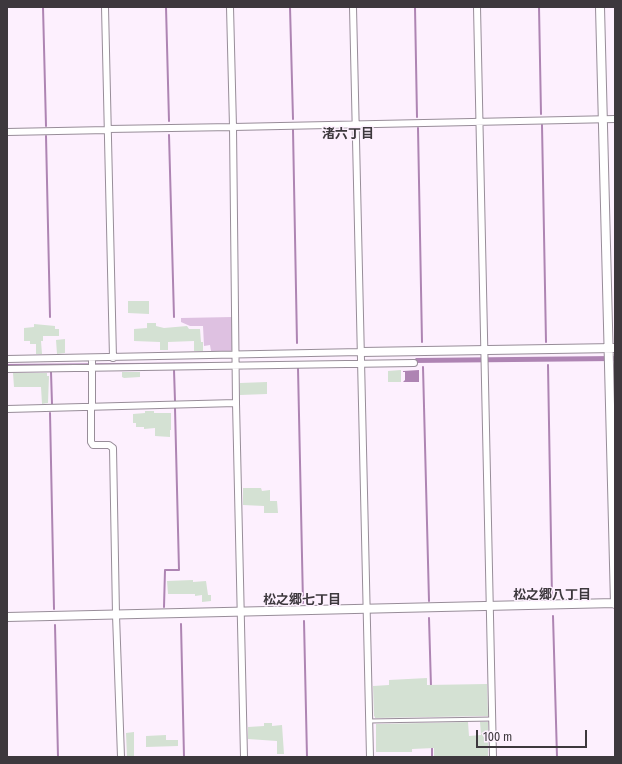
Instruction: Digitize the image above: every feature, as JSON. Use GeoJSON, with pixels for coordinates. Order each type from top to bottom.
{"type":"FeatureCollection","features":[{"type":"Feature","properties":{"kind":"street"},"geometry":{"type":"LineString","coordinates":[[105,7],[113,358]]}},
{"type":"Feature","properties":{"kind":"street"},"geometry":{"type":"LineString","coordinates":[[230,7],[233,127],[235,366],[244,757]]}},
{"type":"Feature","properties":{"kind":"street"},"geometry":{"type":"LineString","coordinates":[[353,7],[370,757]]}},
{"type":"Feature","properties":{"kind":"street"},"geometry":{"type":"LineString","coordinates":[[477,7],[493,757]]}},
{"type":"Feature","properties":{"kind":"street"},"geometry":{"type":"LineString","coordinates":[[7,617],[615,604],[609,362],[611,350],[600,7]]}},
{"type":"Feature","properties":{"kind":"street"},"geometry":{"type":"LineString","coordinates":[[7,132],[615,118]]}},
{"type":"Feature","properties":{"kind":"street"},"geometry":{"type":"LineString","coordinates":[[7,369],[92,363],[113,358],[611,350]]}},
{"type":"Feature","properties":{"kind":"street"},"geometry":{"type":"LineString","coordinates":[[7,359],[92,363],[235,366],[414,363]]}},
{"type":"Feature","properties":{"kind":"street"},"geometry":{"type":"LineString","coordinates":[[92,363],[91,442],[93,445],[109,445],[113,448],[116,615],[121,757]]}},
{"type":"Feature","properties":{"kind":"street"},"geometry":{"type":"LineString","coordinates":[[7,408],[236,403]]}},
{"type":"Feature","properties":{"kind":"lane"},"geometry":{"type":"LineString","coordinates":[[369,721],[492,719]]}},
{"type":"Feature","properties":{"kind":"shaded area"},"geometry":{"type":"Polygon","coordinates":[[[233,317],[233,349],[231,351],[211,351],[210,345],[204,346],[203,326],[190,326],[181,322],[181,318],[233,317]]]}},
{"type":"Feature","properties":{"kind":"shaded area"},"geometry":{"type":"Polygon","coordinates":[[[615,356],[615,361],[7,367],[7,364],[365,361],[414,360],[416,358],[615,356]]]}},
{"type":"Feature","properties":{"kind":"shaded area"},"geometry":{"type":"Polygon","coordinates":[[[419,370],[419,382],[403,382],[405,380],[405,372],[403,371],[419,370]]]}},
{"type":"Feature","properties":{"kind":"building"},"geometry":{"type":"Polygon","coordinates":[[[128,301],[149,301],[149,314],[128,313],[128,301]]]}},
{"type":"Feature","properties":{"kind":"building"},"geometry":{"type":"Polygon","coordinates":[[[147,323],[156,323],[156,326],[164,328],[187,326],[189,329],[200,329],[201,342],[203,342],[203,351],[194,351],[194,341],[168,342],[168,350],[160,350],[160,342],[134,341],[134,329],[147,328],[147,323]]]}},
{"type":"Feature","properties":{"kind":"building"},"geometry":{"type":"Polygon","coordinates":[[[34,324],[55,326],[55,329],[59,329],[59,336],[43,336],[43,341],[41,341],[42,354],[36,354],[36,344],[30,344],[30,341],[24,341],[24,328],[34,327],[34,324]]]}},
{"type":"Feature","properties":{"kind":"building"},"geometry":{"type":"Polygon","coordinates":[[[65,339],[65,353],[57,354],[56,340],[65,339]]]}},
{"type":"Feature","properties":{"kind":"building"},"geometry":{"type":"Polygon","coordinates":[[[401,370],[401,382],[388,382],[388,371],[401,370]]]}},
{"type":"Feature","properties":{"kind":"building"},"geometry":{"type":"Polygon","coordinates":[[[122,372],[140,372],[140,377],[124,378],[122,377],[122,372]]]}},
{"type":"Feature","properties":{"kind":"building"},"geometry":{"type":"Polygon","coordinates":[[[13,373],[47,373],[47,376],[49,376],[48,403],[42,404],[41,387],[14,387],[13,373]]]}},
{"type":"Feature","properties":{"kind":"building"},"geometry":{"type":"Polygon","coordinates":[[[267,382],[267,394],[240,395],[240,383],[267,382]]]}},
{"type":"Feature","properties":{"kind":"building"},"geometry":{"type":"Polygon","coordinates":[[[145,411],[154,411],[154,413],[171,413],[170,437],[155,436],[155,428],[144,429],[144,427],[136,427],[136,423],[133,423],[133,414],[145,413],[145,411]]]}},
{"type":"Feature","properties":{"kind":"building"},"geometry":{"type":"Polygon","coordinates":[[[243,488],[261,488],[262,491],[270,490],[270,501],[277,501],[278,513],[264,513],[264,506],[243,505],[243,488]]]}},
{"type":"Feature","properties":{"kind":"building"},"geometry":{"type":"Polygon","coordinates":[[[193,580],[193,582],[206,581],[208,595],[211,595],[211,601],[202,602],[202,595],[195,596],[195,594],[168,594],[167,581],[193,580]]]}},
{"type":"Feature","properties":{"kind":"building"},"geometry":{"type":"Polygon","coordinates":[[[427,678],[427,685],[487,684],[488,716],[374,717],[373,686],[389,685],[389,680],[427,678]]]}},
{"type":"Feature","properties":{"kind":"building"},"geometry":{"type":"Polygon","coordinates":[[[468,722],[469,736],[481,735],[480,722],[488,722],[488,757],[434,757],[434,748],[412,749],[412,752],[376,752],[376,724],[468,722]]]}},
{"type":"Feature","properties":{"kind":"building"},"geometry":{"type":"Polygon","coordinates":[[[264,723],[272,723],[272,726],[282,725],[284,754],[277,754],[277,741],[248,739],[248,727],[264,726],[264,723]]]}},
{"type":"Feature","properties":{"kind":"building"},"geometry":{"type":"Polygon","coordinates":[[[134,732],[134,757],[127,757],[126,733],[134,732]]]}},
{"type":"Feature","properties":{"kind":"building"},"geometry":{"type":"Polygon","coordinates":[[[166,735],[166,740],[178,740],[178,746],[146,747],[146,736],[166,735]]]}},
{"type":"Feature","properties":{"kind":"waterway"},"geometry":{"type":"LineString","coordinates":[[43,7],[46,126]]}},
{"type":"Feature","properties":{"kind":"waterway"},"geometry":{"type":"LineString","coordinates":[[166,7],[169,121]]}},
{"type":"Feature","properties":{"kind":"waterway"},"geometry":{"type":"LineString","coordinates":[[290,7],[293,119]]}},
{"type":"Feature","properties":{"kind":"waterway"},"geometry":{"type":"LineString","coordinates":[[415,7],[417,117]]}},
{"type":"Feature","properties":{"kind":"waterway"},"geometry":{"type":"LineString","coordinates":[[539,7],[541,114]]}},
{"type":"Feature","properties":{"kind":"waterway"},"geometry":{"type":"LineString","coordinates":[[542,125],[546,342]]}},
{"type":"Feature","properties":{"kind":"waterway"},"geometry":{"type":"LineString","coordinates":[[418,128],[422,342]]}},
{"type":"Feature","properties":{"kind":"waterway"},"geometry":{"type":"LineString","coordinates":[[293,130],[297,343]]}},
{"type":"Feature","properties":{"kind":"waterway"},"geometry":{"type":"LineString","coordinates":[[169,135],[174,317]]}},
{"type":"Feature","properties":{"kind":"waterway"},"geometry":{"type":"LineString","coordinates":[[46,136],[50,317]]}},
{"type":"Feature","properties":{"kind":"waterway"},"geometry":{"type":"LineString","coordinates":[[548,365],[552,598]]}},
{"type":"Feature","properties":{"kind":"waterway"},"geometry":{"type":"LineString","coordinates":[[423,367],[429,601]]}},
{"type":"Feature","properties":{"kind":"waterway"},"geometry":{"type":"LineString","coordinates":[[298,368],[303,603]]}},
{"type":"Feature","properties":{"kind":"waterway"},"geometry":{"type":"LineString","coordinates":[[174,370],[175,401]]}},
{"type":"Feature","properties":{"kind":"waterway"},"geometry":{"type":"LineString","coordinates":[[51,372],[52,404]]}},
{"type":"Feature","properties":{"kind":"waterway"},"geometry":{"type":"LineString","coordinates":[[164,607],[165,570],[179,570],[175,408]]}},
{"type":"Feature","properties":{"kind":"waterway"},"geometry":{"type":"LineString","coordinates":[[50,413],[54,609]]}},
{"type":"Feature","properties":{"kind":"waterway"},"geometry":{"type":"LineString","coordinates":[[553,616],[557,757]]}},
{"type":"Feature","properties":{"kind":"waterway"},"geometry":{"type":"LineString","coordinates":[[429,618],[431,687]]}},
{"type":"Feature","properties":{"kind":"waterway"},"geometry":{"type":"LineString","coordinates":[[304,621],[307,757]]}},
{"type":"Feature","properties":{"kind":"waterway"},"geometry":{"type":"LineString","coordinates":[[181,624],[184,757]]}},
{"type":"Feature","properties":{"kind":"waterway"},"geometry":{"type":"LineString","coordinates":[[55,625],[58,757]]}},
{"type":"Feature","properties":{"kind":"waterway"},"geometry":{"type":"LineString","coordinates":[[432,745],[432,757]]}},
{"type":"Feature","properties":{"kind":"district","name":"渚六丁目"},"geometry":{"type":"Point","coordinates":[348,134]}},
{"type":"Feature","properties":{"kind":"district","name":"松之郷八丁目"},"geometry":{"type":"Point","coordinates":[552,595]}},
{"type":"Feature","properties":{"kind":"district","name":"松之郷七丁目"},"geometry":{"type":"Point","coordinates":[302,600]}}]}
